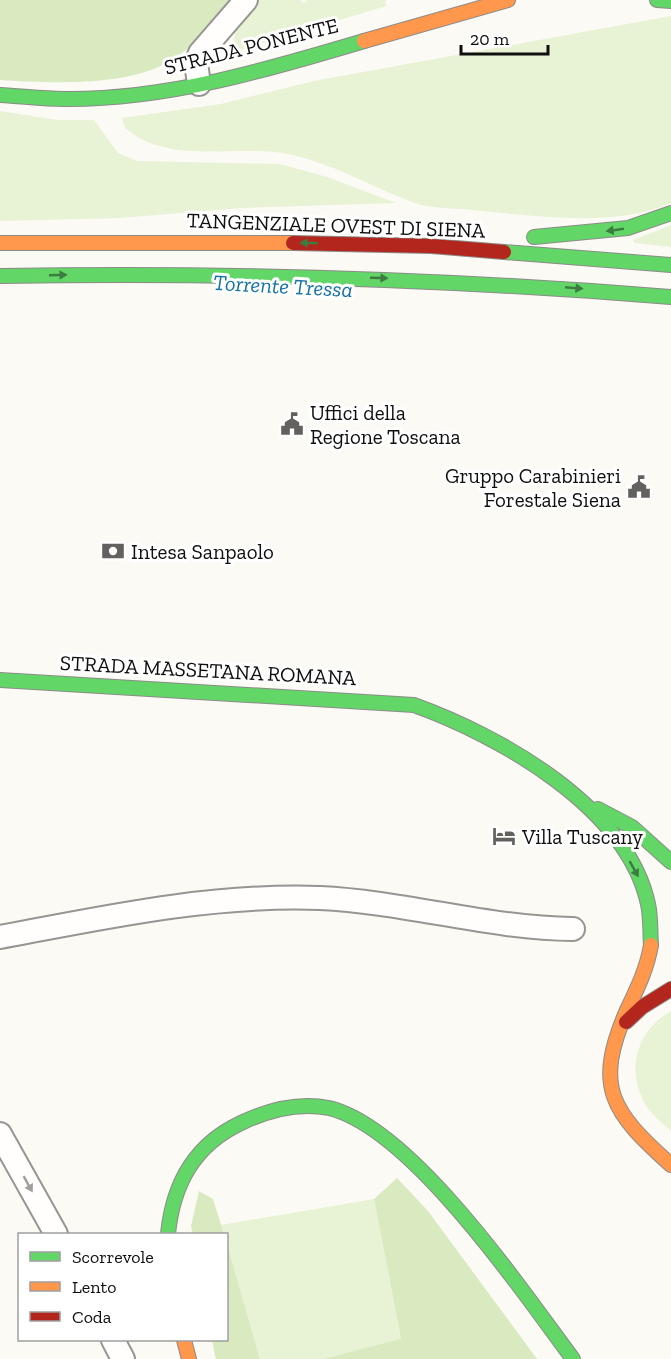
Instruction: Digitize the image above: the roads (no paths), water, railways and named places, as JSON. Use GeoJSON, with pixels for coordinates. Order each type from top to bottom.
{"type":"FeatureCollection","features":[{"type":"Feature","properties":{"kind":"main road","name":"STRADA PONENTE"},"geometry":{"type":"LineString","coordinates":[[0,95],[45,100],[92,99],[199,84],[508,0]]}},
{"type":"Feature","properties":{"kind":"main road"},"geometry":{"type":"LineString","coordinates":[[657,0],[671,2]]}},
{"type":"Feature","properties":{"kind":"main road"},"geometry":{"type":"LineString","coordinates":[[431,246],[628,228],[671,213]]}},
{"type":"Feature","properties":{"kind":"main road","name":"TANGENZIALE OVEST DI SIENA"},"geometry":{"type":"LineString","coordinates":[[0,243],[192,241],[431,246],[671,264]]}},
{"type":"Feature","properties":{"kind":"main road"},"geometry":{"type":"LineString","coordinates":[[0,276],[99,273],[316,275],[546,286],[671,297]]}},
{"type":"Feature","properties":{"kind":"main road","name":"STRADA MASSETANA ROMANA"},"geometry":{"type":"LineString","coordinates":[[0,680],[414,705],[455,718],[485,733],[529,761],[587,805]]}},
{"type":"Feature","properties":{"kind":"main road"},"geometry":{"type":"LineString","coordinates":[[587,805],[632,827],[671,862]]}},
{"type":"Feature","properties":{"kind":"main road"},"geometry":{"type":"LineString","coordinates":[[587,805],[637,873],[651,920],[648,963],[618,1030],[609,1062],[611,1093],[627,1125],[671,1165]]}},
{"type":"Feature","properties":{"kind":"main road"},"geometry":{"type":"LineString","coordinates":[[651,920],[663,909]]}},
{"type":"Feature","properties":{"kind":"main road"},"geometry":{"type":"LineString","coordinates":[[618,1030],[642,1007],[671,989]]}},
{"type":"Feature","properties":{"kind":"main road"},"geometry":{"type":"LineString","coordinates":[[168,1233],[174,1197],[185,1169],[194,1155],[215,1137],[243,1121],[287,1108],[316,1107],[336,1111],[353,1118],[390,1144],[451,1201],[491,1247],[573,1359]]}},
{"type":"Feature","properties":{"kind":"main road"},"geometry":{"type":"LineString","coordinates":[[184,1341],[189,1359]]}},
{"type":"Feature","properties":{"kind":"street"},"geometry":{"type":"LineString","coordinates":[[199,84],[196,63],[200,53],[212,36],[246,0]]}},
{"type":"Feature","properties":{"kind":"street"},"geometry":{"type":"LineString","coordinates":[[0,937],[198,903],[279,897],[363,902],[487,923],[573,929]]}},
{"type":"Feature","properties":{"kind":"street"},"geometry":{"type":"LineString","coordinates":[[0,1134],[55,1233]]}},
{"type":"Feature","properties":{"kind":"street"},"geometry":{"type":"LineString","coordinates":[[114,1341],[123,1359]]}},
{"type":"Feature","properties":{"kind":"place","name":"Uffici della Regione Toscana"},"geometry":{"type":"Point","coordinates":[292,424]}},
{"type":"Feature","properties":{"kind":"place","name":"Gruppo Carabinieri Forestale Siena"},"geometry":{"type":"Point","coordinates":[639,487]}},
{"type":"Feature","properties":{"kind":"place","name":"Intesa Sanpaolo"},"geometry":{"type":"Point","coordinates":[113,551]}},
{"type":"Feature","properties":{"kind":"place","name":"Villa Tuscany"},"geometry":{"type":"Point","coordinates":[504,836]}},
{"type":"Feature","properties":{"kind":"water label","name":"Torrente Tressa"},"geometry":{"type":"Point","coordinates":[283,286]}}]}
